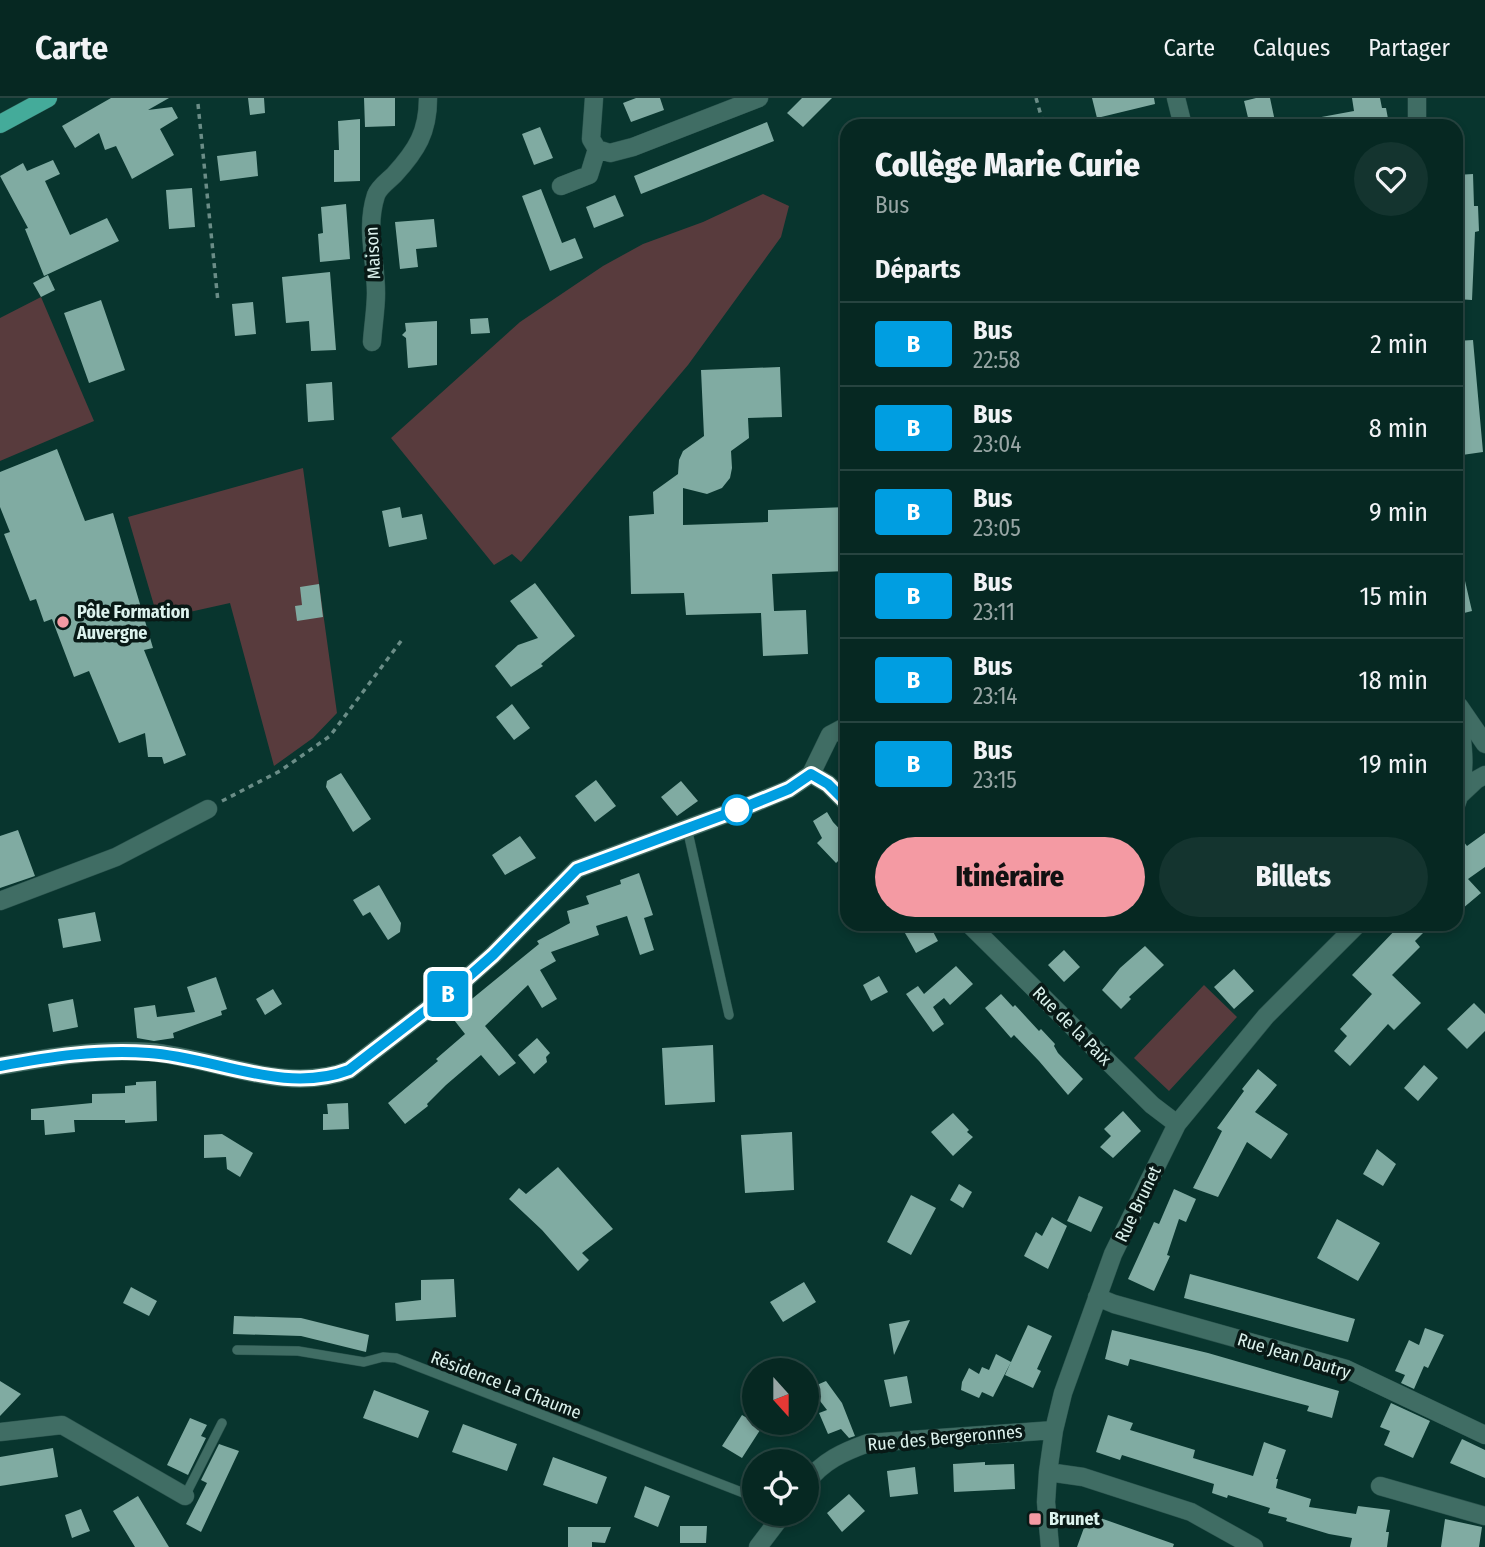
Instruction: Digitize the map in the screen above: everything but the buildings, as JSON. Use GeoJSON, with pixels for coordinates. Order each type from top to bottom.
{"type":"FeatureCollection","features":[{"type":"Feature","properties":{"kind":"main road"},"geometry":{"type":"LineString","coordinates":[[0,124],[48,98]]}},
{"type":"Feature","properties":{"kind":"street","name":"Maison"},"geometry":{"type":"LineString","coordinates":[[372,342],[376,292],[370,242],[377,191],[405,163],[423,137],[428,98]]}},
{"type":"Feature","properties":{"kind":"street"},"geometry":{"type":"LineString","coordinates":[[594,98],[591,139],[597,149],[610,153],[633,147],[759,98]]}},
{"type":"Feature","properties":{"kind":"street"},"geometry":{"type":"LineString","coordinates":[[1176,98],[1182,119]]}},
{"type":"Feature","properties":{"kind":"street"},"geometry":{"type":"LineString","coordinates":[[1417,98],[1417,119]]}},
{"type":"Feature","properties":{"kind":"street"},"geometry":{"type":"LineString","coordinates":[[561,186],[589,175],[597,149]]}},
{"type":"Feature","properties":{"kind":"street"},"geometry":{"type":"LineString","coordinates":[[1463,712],[1485,744]]}},
{"type":"Feature","properties":{"kind":"street"},"geometry":{"type":"LineString","coordinates":[[0,1066],[56,1056],[116,1051],[152,1053],[281,1077],[333,1077],[349,1070],[458,986],[493,955],[577,869],[789,789],[811,774],[830,735],[840,730]]}},
{"type":"Feature","properties":{"kind":"street"},"geometry":{"type":"LineString","coordinates":[[811,774],[828,784],[840,796]]}},
{"type":"Feature","properties":{"kind":"street"},"geometry":{"type":"LineString","coordinates":[[1463,794],[1476,780],[1485,775]]}},
{"type":"Feature","properties":{"kind":"street"},"geometry":{"type":"LineString","coordinates":[[0,901],[116,857],[208,809]]}},
{"type":"Feature","properties":{"kind":"street","name":"Rue de la Paix"},"geometry":{"type":"LineString","coordinates":[[976,931],[1152,1105],[1177,1124]]}},
{"type":"Feature","properties":{"kind":"street","name":"Rue Brunet"},"geometry":{"type":"LineString","coordinates":[[1049,1547],[1046,1502],[1054,1430],[1063,1392],[1113,1254],[1177,1124],[1266,1016],[1351,931]]}},
{"type":"Feature","properties":{"kind":"street","name":"Rue Jean Dautry"},"geometry":{"type":"LineString","coordinates":[[1097,1297],[1346,1369],[1485,1435]]}},
{"type":"Feature","properties":{"kind":"street"},"geometry":{"type":"LineString","coordinates":[[0,1432],[62,1425],[185,1496]]}},
{"type":"Feature","properties":{"kind":"street","name":"Rue des Bergeronnes"},"geometry":{"type":"LineString","coordinates":[[819,1468],[840,1452],[867,1443],[1054,1430]]}},
{"type":"Feature","properties":{"kind":"street"},"geometry":{"type":"LineString","coordinates":[[1048,1472],[1083,1477],[1191,1512],[1254,1547]]}},
{"type":"Feature","properties":{"kind":"street"},"geometry":{"type":"LineString","coordinates":[[1380,1486],[1485,1516]]}},
{"type":"Feature","properties":{"kind":"street"},"geometry":{"type":"LineString","coordinates":[[758,1547],[773,1526]]}},
{"type":"Feature","properties":{"kind":"lane"},"geometry":{"type":"LineString","coordinates":[[687,828],[729,1016]]}},
{"type":"Feature","properties":{"kind":"lane","name":"Résidence La Chaume"},"geometry":{"type":"LineString","coordinates":[[237,1350],[298,1351],[363,1362],[383,1357],[396,1359],[742,1492]]}},
{"type":"Feature","properties":{"kind":"lane"},"geometry":{"type":"LineString","coordinates":[[185,1496],[222,1423]]}},
{"type":"Feature","properties":{"kind":"path"},"geometry":{"type":"LineString","coordinates":[[1036,98],[1042,119]]}},
{"type":"Feature","properties":{"kind":"path"},"geometry":{"type":"LineString","coordinates":[[198,104],[218,302]]}},
{"type":"Feature","properties":{"kind":"path"},"geometry":{"type":"LineString","coordinates":[[208,809],[280,771],[330,736],[404,637]]}},
{"type":"Feature","properties":{"kind":"shaded area"},"geometry":{"type":"Polygon","coordinates":[[[763,194],[789,206],[781,237],[688,365],[521,562],[512,554],[494,565],[391,438],[520,322],[603,266],[643,244],[703,222],[763,194]]]}},
{"type":"Feature","properties":{"kind":"shaded area"},"geometry":{"type":"Polygon","coordinates":[[[41,297],[94,421],[0,461],[0,318],[41,297]]]}},
{"type":"Feature","properties":{"kind":"shaded area"},"geometry":{"type":"Polygon","coordinates":[[[303,468],[337,713],[313,738],[274,766],[230,603],[158,619],[128,517],[303,468]]]}},
{"type":"Feature","properties":{"kind":"shaded area"},"geometry":{"type":"Polygon","coordinates":[[[1204,985],[1237,1017],[1169,1091],[1134,1058],[1204,985]]]}},
{"type":"Feature","properties":{"kind":"bus line","name":"B"},"geometry":{"type":"LineString","coordinates":[[0,1066],[56,1056],[116,1051],[152,1053],[281,1077],[333,1077],[349,1070],[458,986],[493,955],[565,878],[577,869],[745,807],[789,789],[811,774],[828,784],[840,796]]}},
{"type":"Feature","properties":{"kind":"place","name":"Pôle Formation Auvergne"},"geometry":{"type":"Point","coordinates":[63,622]}},
{"type":"Feature","properties":{"kind":"place","name":"Brunet"},"geometry":{"type":"Point","coordinates":[1035,1519]}}]}
